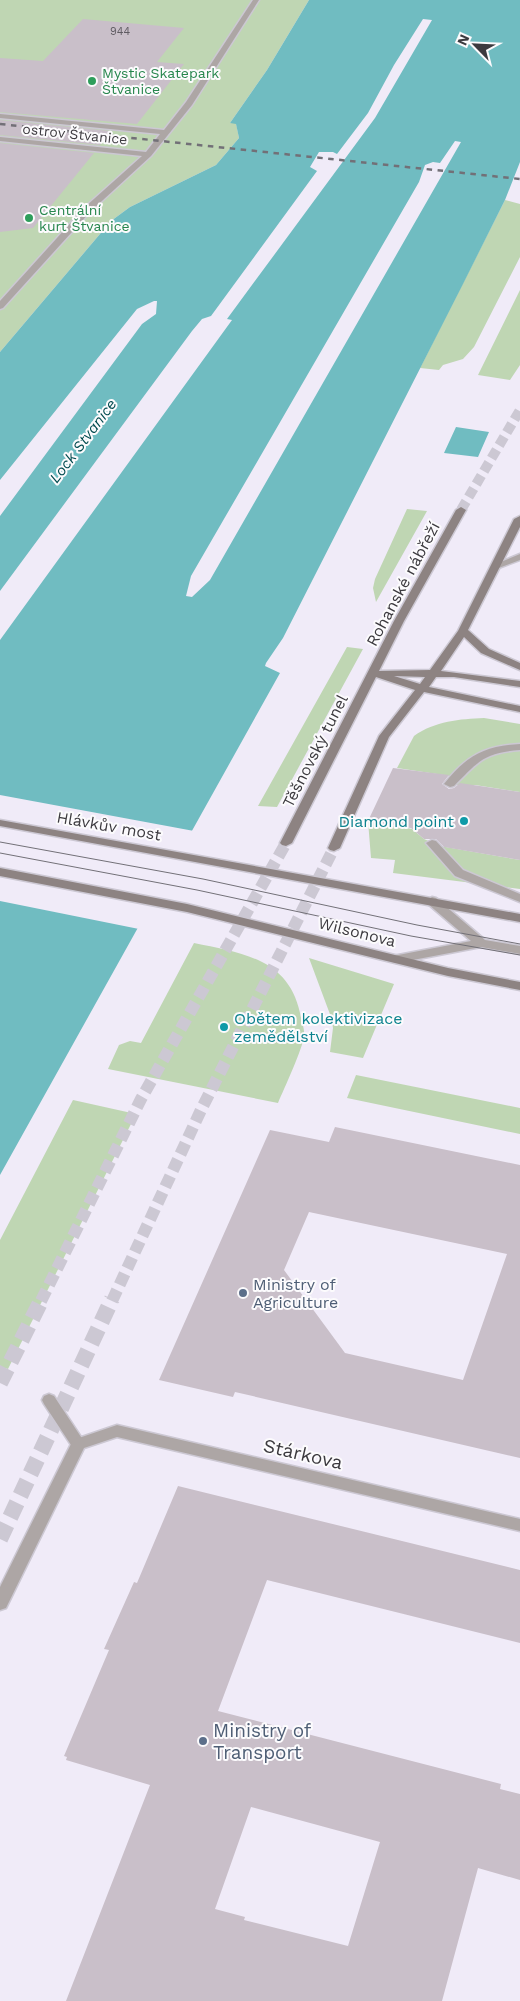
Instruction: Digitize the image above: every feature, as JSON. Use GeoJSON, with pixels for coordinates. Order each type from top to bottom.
{"type":"FeatureCollection","features":[{"type":"Feature","properties":{"kind":"main road","name":"Rohanské nábřeží"},"geometry":{"type":"LineString","coordinates":[[374,674],[399,620],[462,510]]}},
{"type":"Feature","properties":{"kind":"main road"},"geometry":{"type":"LineString","coordinates":[[334,848],[380,743],[434,673],[463,631],[519,519]]}},
{"type":"Feature","properties":{"kind":"main road"},"geometry":{"type":"LineString","coordinates":[[463,631],[485,651],[520,667]]}},
{"type":"Feature","properties":{"kind":"main road"},"geometry":{"type":"LineString","coordinates":[[374,674],[454,674],[520,684]]}},
{"type":"Feature","properties":{"kind":"main road"},"geometry":{"type":"LineString","coordinates":[[374,674],[420,690],[458,699],[520,709]]}},
{"type":"Feature","properties":{"kind":"main road","name":"Těšnovský tunel"},"geometry":{"type":"LineString","coordinates":[[286,843],[374,674]]}},
{"type":"Feature","properties":{"kind":"main road","name":"Hlávkův most"},"geometry":{"type":"LineString","coordinates":[[0,823],[432,901]]}},
{"type":"Feature","properties":{"kind":"main road","name":"Wilsonova"},"geometry":{"type":"LineString","coordinates":[[0,872],[187,908],[397,959],[520,986]]}},
{"type":"Feature","properties":{"kind":"main road"},"geometry":{"type":"LineString","coordinates":[[432,901],[520,918]]}},
{"type":"Feature","properties":{"kind":"street","name":"ostrov Štvanice"},"geometry":{"type":"LineString","coordinates":[[0,306],[88,209],[148,154],[190,103],[256,0]]}},
{"type":"Feature","properties":{"kind":"street"},"geometry":{"type":"LineString","coordinates":[[0,116],[166,132]]}},
{"type":"Feature","properties":{"kind":"street","name":"ostrov Štvanice"},"geometry":{"type":"LineString","coordinates":[[0,139],[148,154]]}},
{"type":"Feature","properties":{"kind":"street"},"geometry":{"type":"LineString","coordinates":[[496,566],[520,557]]}},
{"type":"Feature","properties":{"kind":"street"},"geometry":{"type":"LineString","coordinates":[[450,784],[478,756],[506,748],[520,748]]}},
{"type":"Feature","properties":{"kind":"street"},"geometry":{"type":"LineString","coordinates":[[432,843],[459,873],[520,898]]}},
{"type":"Feature","properties":{"kind":"street"},"geometry":{"type":"LineString","coordinates":[[432,901],[481,943]]}},
{"type":"Feature","properties":{"kind":"street"},"geometry":{"type":"LineString","coordinates":[[397,959],[481,943],[520,950]]}},
{"type":"Feature","properties":{"kind":"street"},"geometry":{"type":"LineString","coordinates":[[0,1603],[78,1444],[49,1400]]}},
{"type":"Feature","properties":{"kind":"street","name":"Stárkova"},"geometry":{"type":"LineString","coordinates":[[78,1444],[117,1431],[520,1525]]}},
{"type":"Feature","properties":{"kind":"green space"},"geometry":{"type":"Polygon","coordinates":[[[0,0],[309,0],[267,70],[230,123],[236,123],[239,138],[216,165],[130,207],[111,221],[0,352],[0,0]]]}},
{"type":"Feature","properties":{"kind":"green space"},"geometry":{"type":"Polygon","coordinates":[[[505,200],[520,204],[520,257],[474,347],[463,359],[443,365],[439,370],[420,368],[505,200]]]}},
{"type":"Feature","properties":{"kind":"green space"},"geometry":{"type":"Polygon","coordinates":[[[520,290],[520,365],[510,380],[478,375],[520,290]]]}},
{"type":"Feature","properties":{"kind":"green space"},"geometry":{"type":"Polygon","coordinates":[[[407,509],[427,511],[376,602],[373,588],[375,579],[407,509]]]}},
{"type":"Feature","properties":{"kind":"green space"},"geometry":{"type":"Polygon","coordinates":[[[347,647],[363,649],[277,807],[258,806],[347,647]]]}},
{"type":"Feature","properties":{"kind":"green space"},"geometry":{"type":"Polygon","coordinates":[[[484,718],[520,724],[520,792],[475,785],[447,785],[450,776],[397,768],[414,736],[422,731],[448,722],[484,718]]]}},
{"type":"Feature","properties":{"kind":"green space"},"geometry":{"type":"Polygon","coordinates":[[[368,821],[412,829],[424,839],[440,846],[520,860],[520,889],[393,873],[395,860],[371,858],[368,821]]]}},
{"type":"Feature","properties":{"kind":"green space"},"geometry":{"type":"Polygon","coordinates":[[[194,943],[229,950],[260,961],[274,969],[285,980],[294,995],[300,1013],[304,1036],[297,1059],[278,1103],[108,1069],[119,1045],[130,1041],[141,1043],[194,943]]]}},
{"type":"Feature","properties":{"kind":"green space"},"geometry":{"type":"Polygon","coordinates":[[[309,958],[394,984],[363,1058],[330,1052],[333,1028],[331,1017],[309,958]]]}},
{"type":"Feature","properties":{"kind":"green space"},"geometry":{"type":"Polygon","coordinates":[[[356,1075],[520,1108],[520,1134],[347,1098],[356,1075]]]}},
{"type":"Feature","properties":{"kind":"green space"},"geometry":{"type":"Polygon","coordinates":[[[73,1100],[136,1114],[8,1369],[0,1367],[0,1240],[73,1100]]]}},
{"type":"Feature","properties":{"kind":"water","name":"Lock Stvanice"},"geometry":{"type":"Polygon","coordinates":[[[309,0],[520,0],[520,162],[505,200],[462,286],[283,638],[266,663],[265,666],[280,673],[0,1175],[0,640],[232,320],[227,319],[375,118],[432,20],[423,19],[394,65],[368,113],[337,154],[333,152],[319,152],[310,167],[317,171],[211,316],[202,319],[192,331],[0,591],[0,516],[142,324],[156,314],[157,301],[137,309],[0,480],[0,352],[111,221],[130,207],[216,165],[239,138],[236,124],[230,123],[267,70],[309,0]],[[455,141],[440,163],[433,162],[425,165],[419,182],[191,576],[186,596],[192,597],[210,580],[461,142],[455,141]]]}},
{"type":"Feature","properties":{"kind":"water"},"geometry":{"type":"Polygon","coordinates":[[[456,427],[489,432],[478,457],[444,453],[456,427]]]}},
{"type":"Feature","properties":{"kind":"pier"},"geometry":{"type":"Polygon","coordinates":[[[0,795],[194,831],[139,929],[0,901],[0,795]]]}},
{"type":"Feature","properties":{"kind":"building","name":"Mystic Skatepark Štvanice"},"geometry":{"type":"Polygon","coordinates":[[[83,19],[184,28],[157,62],[184,64],[137,124],[0,112],[0,58],[43,61],[83,19]]]}},
{"type":"Feature","properties":{"kind":"building"},"geometry":{"type":"Polygon","coordinates":[[[0,120],[111,131],[100,145],[0,135],[0,120]]]}},
{"type":"Feature","properties":{"kind":"building","name":"Centrální kurt Štvanice"},"geometry":{"type":"Polygon","coordinates":[[[0,143],[94,153],[33,228],[0,232],[0,143]]]}},
{"type":"Feature","properties":{"kind":"building","name":"Diamond point"},"geometry":{"type":"Polygon","coordinates":[[[393,768],[449,775],[442,784],[449,789],[454,788],[460,783],[520,792],[520,860],[444,847],[436,839],[424,839],[411,828],[368,821],[393,768]]]}},
{"type":"Feature","properties":{"kind":"building","name":"Ministry of Agriculture"},"geometry":{"type":"Polygon","coordinates":[[[335,1127],[520,1165],[520,1458],[235,1392],[233,1397],[159,1380],[270,1130],[329,1142],[335,1127]],[[309,1212],[284,1270],[345,1353],[463,1380],[507,1254],[309,1212]]]}},
{"type":"Feature","properties":{"kind":"building","name":"Ministry of Transport"},"geometry":{"type":"Polygon","coordinates":[[[178,1486],[520,1570],[520,1643],[267,1580],[218,1711],[501,1784],[500,1789],[520,1794],[520,1880],[478,1868],[442,2001],[66,2001],[150,1785],[66,1760],[67,1757],[64,1756],[109,1650],[104,1649],[134,1582],[137,1583],[178,1486]],[[251,1807],[215,1909],[245,1917],[244,1920],[348,1946],[380,1842],[251,1807]]]}},
{"type":"Feature","properties":{"kind":"tunnel"},"geometry":{"type":"LineString","coordinates":[[461,510],[520,410]]}},
{"type":"Feature","properties":{"kind":"tunnel"},"geometry":{"type":"LineString","coordinates":[[41,1301],[141,1099],[286,843]]}},
{"type":"Feature","properties":{"kind":"tunnel"},"geometry":{"type":"LineString","coordinates":[[112,1301],[201,1110],[334,848]]}},
{"type":"Feature","properties":{"kind":"tunnel"},"geometry":{"type":"LineString","coordinates":[[0,1539],[112,1299]]}},
{"type":"Feature","properties":{"kind":"tunnel"},"geometry":{"type":"LineString","coordinates":[[0,1383],[41,1301]]}},
{"type":"Feature","properties":{"kind":"tram line"},"geometry":{"type":"LineString","coordinates":[[0,842],[203,879],[417,925],[520,944]]}},
{"type":"Feature","properties":{"kind":"tram line"},"geometry":{"type":"LineString","coordinates":[[0,853],[197,890],[411,936],[520,955]]}},
{"type":"Feature","properties":{"kind":"railway"},"geometry":{"type":"LineString","coordinates":[[0,124],[520,179]]}},
{"type":"Feature","properties":{"kind":"place","name":"Mystic Skatepark Štvanice"},"geometry":{"type":"Point","coordinates":[92,81]}},
{"type":"Feature","properties":{"kind":"place","name":"Centrální kurt Štvanice"},"geometry":{"type":"Point","coordinates":[29,218]}},
{"type":"Feature","properties":{"kind":"place","name":"Diamond point"},"geometry":{"type":"Point","coordinates":[464,821]}},
{"type":"Feature","properties":{"kind":"place","name":"Obětem kolektivizace zemědělství"},"geometry":{"type":"Point","coordinates":[224,1027]}},
{"type":"Feature","properties":{"kind":"place","name":"Ministry of Agriculture"},"geometry":{"type":"Point","coordinates":[243,1293]}},
{"type":"Feature","properties":{"kind":"place","name":"Ministry of Transport"},"geometry":{"type":"Point","coordinates":[203,1741]}}]}
